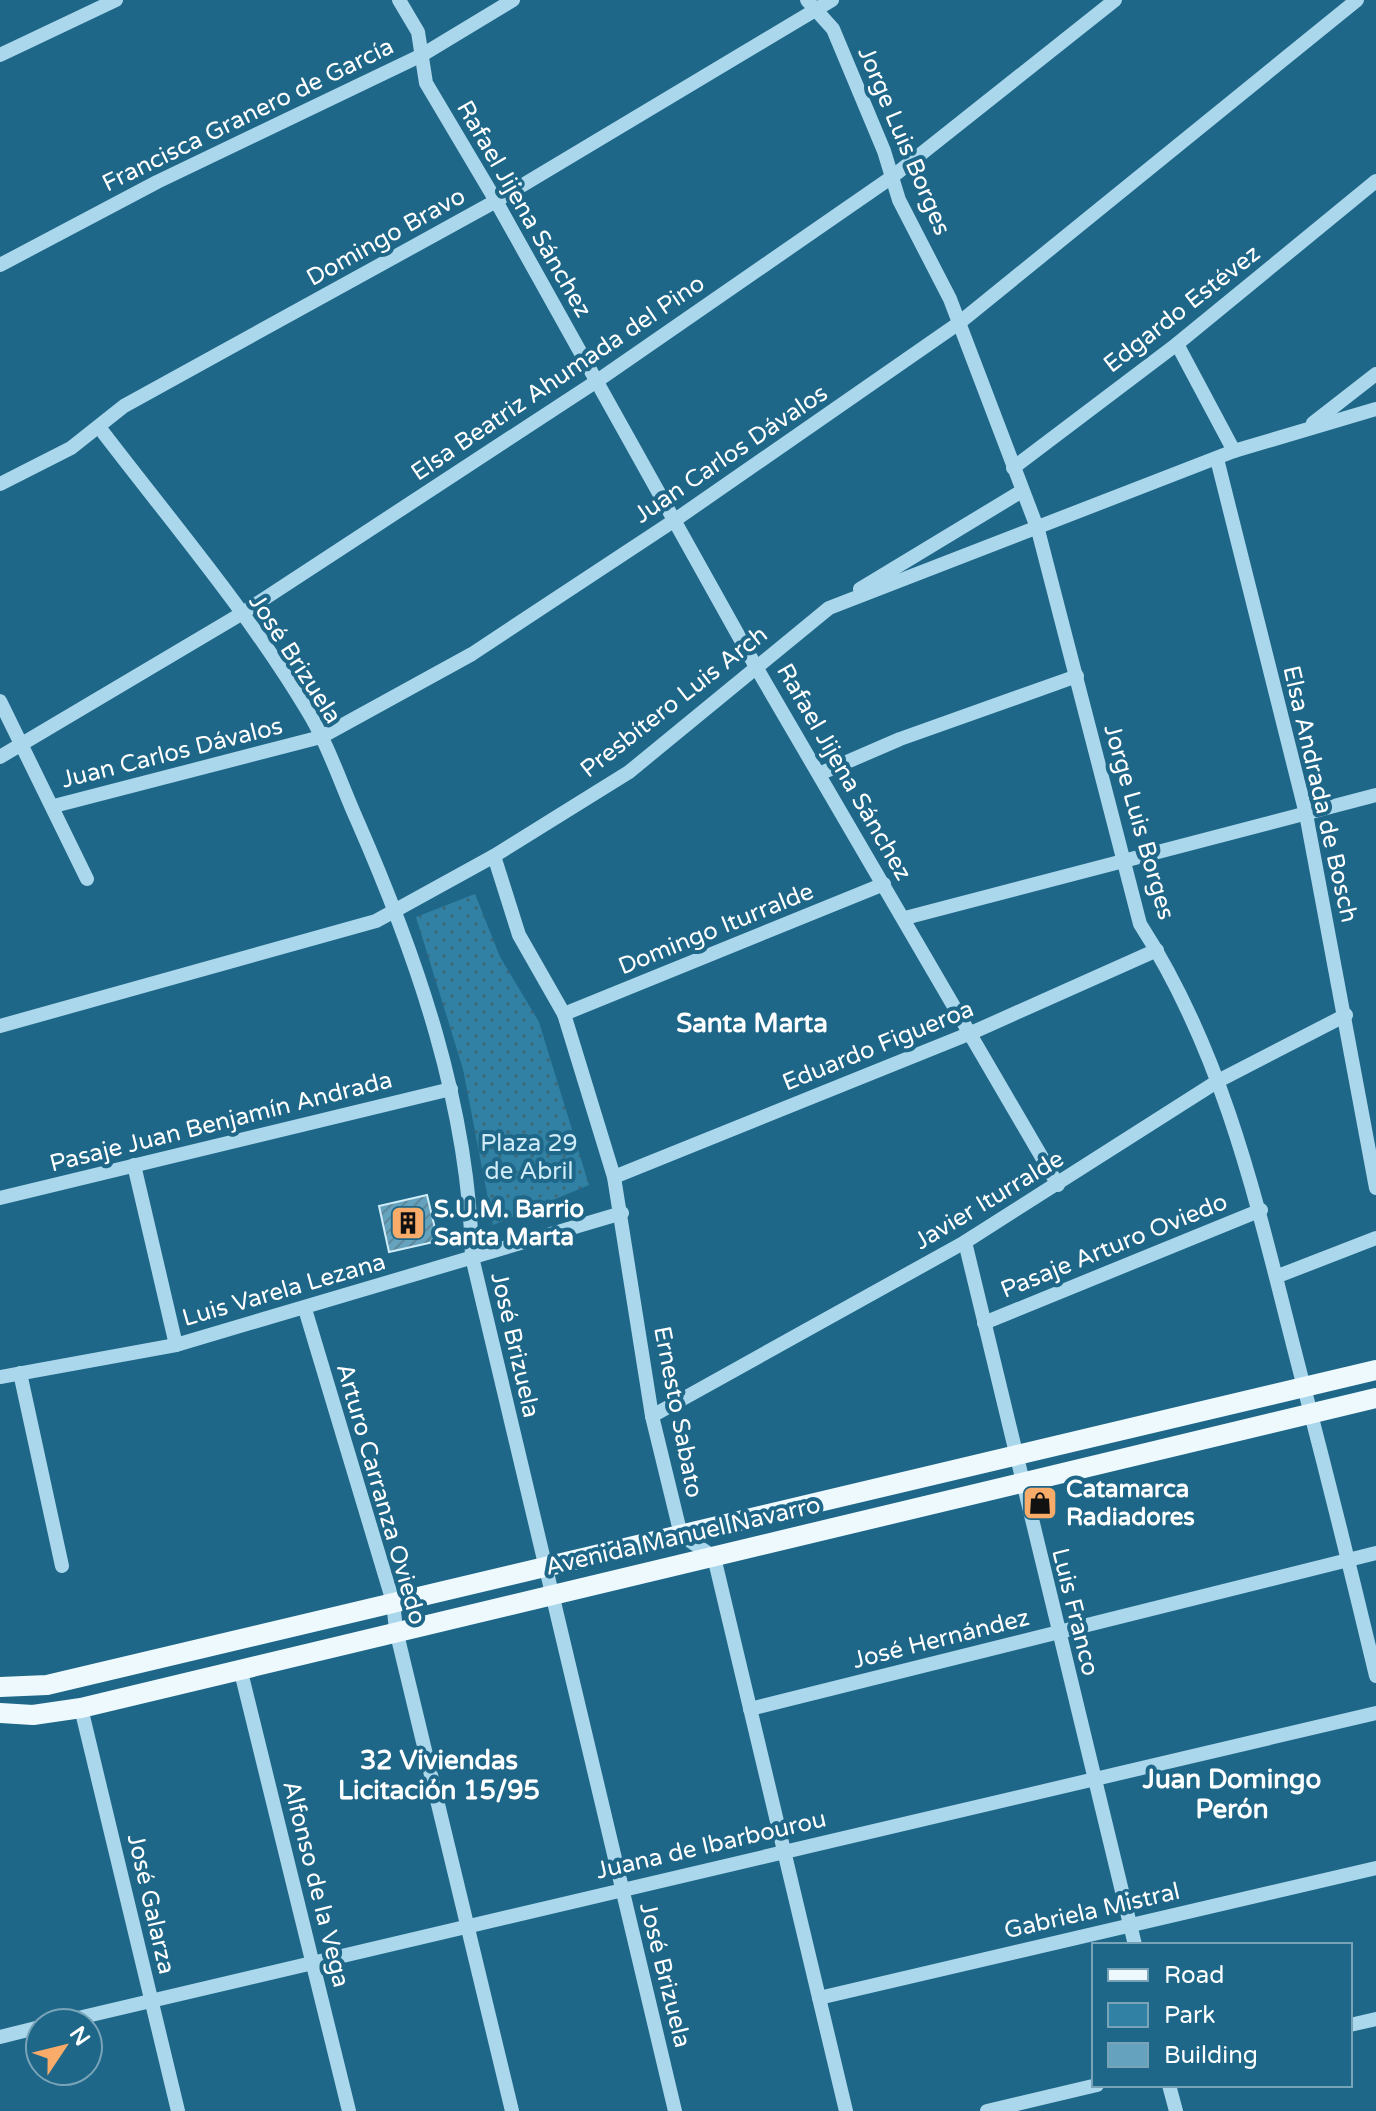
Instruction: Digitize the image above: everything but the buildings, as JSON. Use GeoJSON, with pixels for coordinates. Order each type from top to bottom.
{"type":"FeatureCollection","features":[{"type":"Feature","properties":{"kind":"main road","name":"Avenida Manuel Navarro"},"geometry":{"type":"LineString","coordinates":[[0,1687],[47,1685],[1376,1370]]}},
{"type":"Feature","properties":{"kind":"main road","name":"Avenida Manuel Navarro"},"geometry":{"type":"LineString","coordinates":[[0,1713],[33,1715],[81,1708],[550,1593],[714,1557],[1376,1398]]}},
{"type":"Feature","properties":{"kind":"street"},"geometry":{"type":"LineString","coordinates":[[0,55],[116,0]]}},
{"type":"Feature","properties":{"kind":"street","name":"Rafael Jijena Sánchez"},"geometry":{"type":"LineString","coordinates":[[399,0],[418,32],[426,83],[496,201],[756,667],[1058,1185]]}},
{"type":"Feature","properties":{"kind":"street","name":"Francisca Granero de García"},"geometry":{"type":"LineString","coordinates":[[0,265],[157,182],[422,55],[513,0]]}},
{"type":"Feature","properties":{"kind":"street","name":"Domingo Bravo"},"geometry":{"type":"LineString","coordinates":[[0,484],[71,448],[124,406],[496,201],[812,5],[832,0]]}},
{"type":"Feature","properties":{"kind":"street","name":"Elsa Beatriz Ahumada del Pino"},"geometry":{"type":"LineString","coordinates":[[0,757],[241,614],[597,381],[892,177],[1115,0]]}},
{"type":"Feature","properties":{"kind":"street","name":"Juan Carlos Dávalos"},"geometry":{"type":"LineString","coordinates":[[54,806],[321,737],[472,654],[675,520],[959,323],[1357,0]]}},
{"type":"Feature","properties":{"kind":"street","name":"Jorge Luis Borges"},"geometry":{"type":"LineString","coordinates":[[812,5],[833,29],[892,177],[959,323],[1038,530],[1140,924],[1157,950],[1218,1081],[1261,1210],[1376,1676]]}},
{"type":"Feature","properties":{"kind":"street","name":"Edgardo Estévez"},"geometry":{"type":"LineString","coordinates":[[1013,468],[1177,344],[1376,181]]}},
{"type":"Feature","properties":{"kind":"street"},"geometry":{"type":"LineString","coordinates":[[1177,344],[1234,451]]}},
{"type":"Feature","properties":{"kind":"street"},"geometry":{"type":"LineString","coordinates":[[1306,428],[1376,374]]}},
{"type":"Feature","properties":{"kind":"street","name":"Presbítero Luis Arch"},"geometry":{"type":"LineString","coordinates":[[0,1026],[376,921],[494,856],[629,772],[829,608],[1038,530],[1234,451],[1376,409]]}},
{"type":"Feature","properties":{"kind":"street","name":"José Brizuela"},"geometry":{"type":"LineString","coordinates":[[99,427],[241,614],[307,710],[397,911],[451,1089],[471,1211],[472,1257],[675,2111]]}},
{"type":"Feature","properties":{"kind":"street","name":"Elsa Andrada de Bosch"},"geometry":{"type":"LineString","coordinates":[[1217,459],[1306,814],[1376,1188]]}},
{"type":"Feature","properties":{"kind":"street"},"geometry":{"type":"LineString","coordinates":[[829,608],[1022,491]]}},
{"type":"Feature","properties":{"kind":"street"},"geometry":{"type":"LineString","coordinates":[[819,774],[900,739],[1077,676]]}},
{"type":"Feature","properties":{"kind":"street"},"geometry":{"type":"LineString","coordinates":[[0,701],[54,806],[87,879]]}},
{"type":"Feature","properties":{"kind":"street"},"geometry":{"type":"LineString","coordinates":[[905,918],[1376,795]]}},
{"type":"Feature","properties":{"kind":"street","name":"Ernesto Sabato"},"geometry":{"type":"LineString","coordinates":[[494,856],[519,935],[564,1014],[614,1177],[652,1416],[681,1535],[714,1557]]}},
{"type":"Feature","properties":{"kind":"street","name":"Domingo Iturralde"},"geometry":{"type":"LineString","coordinates":[[564,1014],[884,884]]}},
{"type":"Feature","properties":{"kind":"street","name":"Eduardo Figueroa"},"geometry":{"type":"LineString","coordinates":[[614,1177],[971,1033],[1157,950]]}},
{"type":"Feature","properties":{"kind":"street","name":"Javier Iturralde"},"geometry":{"type":"LineString","coordinates":[[652,1416],[965,1242],[1218,1081],[1346,1015]]}},
{"type":"Feature","properties":{"kind":"street","name":"Pasaje Juan Benjamín Andrada"},"geometry":{"type":"LineString","coordinates":[[0,1198],[451,1089]]}},
{"type":"Feature","properties":{"kind":"street"},"geometry":{"type":"LineString","coordinates":[[134,1165],[176,1345]]}},
{"type":"Feature","properties":{"kind":"street","name":"Pasaje Arturo Oviedo"},"geometry":{"type":"LineString","coordinates":[[984,1323],[1261,1210]]}},
{"type":"Feature","properties":{"kind":"street","name":"Luis Varela Lezana"},"geometry":{"type":"LineString","coordinates":[[0,1377],[176,1345],[622,1213]]}},
{"type":"Feature","properties":{"kind":"street"},"geometry":{"type":"LineString","coordinates":[[1278,1276],[1376,1238]]}},
{"type":"Feature","properties":{"kind":"street","name":"Luis Franco"},"geometry":{"type":"LineString","coordinates":[[965,1242],[1134,1943]]}},
{"type":"Feature","properties":{"kind":"street","name":"Arturo Carranza Oviedo"},"geometry":{"type":"LineString","coordinates":[[305,1309],[393,1602],[396,1630],[512,2111]]}},
{"type":"Feature","properties":{"kind":"street"},"geometry":{"type":"LineString","coordinates":[[20,1373],[62,1566]]}},
{"type":"Feature","properties":{"kind":"street","name":"José Hernández"},"geometry":{"type":"LineString","coordinates":[[750,1709],[1376,1553]]}},
{"type":"Feature","properties":{"kind":"street"},"geometry":{"type":"LineString","coordinates":[[714,1557],[846,2111]]}},
{"type":"Feature","properties":{"kind":"street","name":"Alfonso de la Vega"},"geometry":{"type":"LineString","coordinates":[[240,1668],[349,2111]]}},
{"type":"Feature","properties":{"kind":"street","name":"José Galarza"},"geometry":{"type":"LineString","coordinates":[[81,1708],[178,2111]]}},
{"type":"Feature","properties":{"kind":"street","name":"Juana de Ibarbourou"},"geometry":{"type":"LineString","coordinates":[[104,2012],[1376,1713]]}},
{"type":"Feature","properties":{"kind":"street","name":"Gabriela Mistral"},"geometry":{"type":"LineString","coordinates":[[819,1998],[1376,1868]]}},
{"type":"Feature","properties":{"kind":"street"},"geometry":{"type":"LineString","coordinates":[[1352,2025],[1376,2019]]}},
{"type":"Feature","properties":{"kind":"street"},"geometry":{"type":"LineString","coordinates":[[0,2037],[24,2031]]}},
{"type":"Feature","properties":{"kind":"street"},"geometry":{"type":"LineString","coordinates":[[987,2111],[1092,2086]]}},
{"type":"Feature","properties":{"kind":"street"},"geometry":{"type":"LineString","coordinates":[[1170,2087],[1176,2111]]}},
{"type":"Feature","properties":{"kind":"green space","name":"Plaza 29 de Abril"},"geometry":{"type":"Polygon","coordinates":[[[475,894],[500,957],[539,1022],[589,1185],[493,1225],[463,1069],[416,917],[475,894]]]}},
{"type":"Feature","properties":{"kind":"place","name":"S.U.M. Barrio Santa Marta"},"geometry":{"type":"Point","coordinates":[408,1223]}},
{"type":"Feature","properties":{"kind":"place","name":"Catamarca Radiadores"},"geometry":{"type":"Point","coordinates":[1040,1503]}},
{"type":"Feature","properties":{"kind":"district","name":"Santa Marta"},"geometry":{"type":"Point","coordinates":[752,1023]}},
{"type":"Feature","properties":{"kind":"district","name":"32 Viviendas Licitación 15/95"},"geometry":{"type":"Point","coordinates":[439,1775]}},
{"type":"Feature","properties":{"kind":"district","name":"Juan Domingo Perón"},"geometry":{"type":"Point","coordinates":[1232,1794]}}]}
